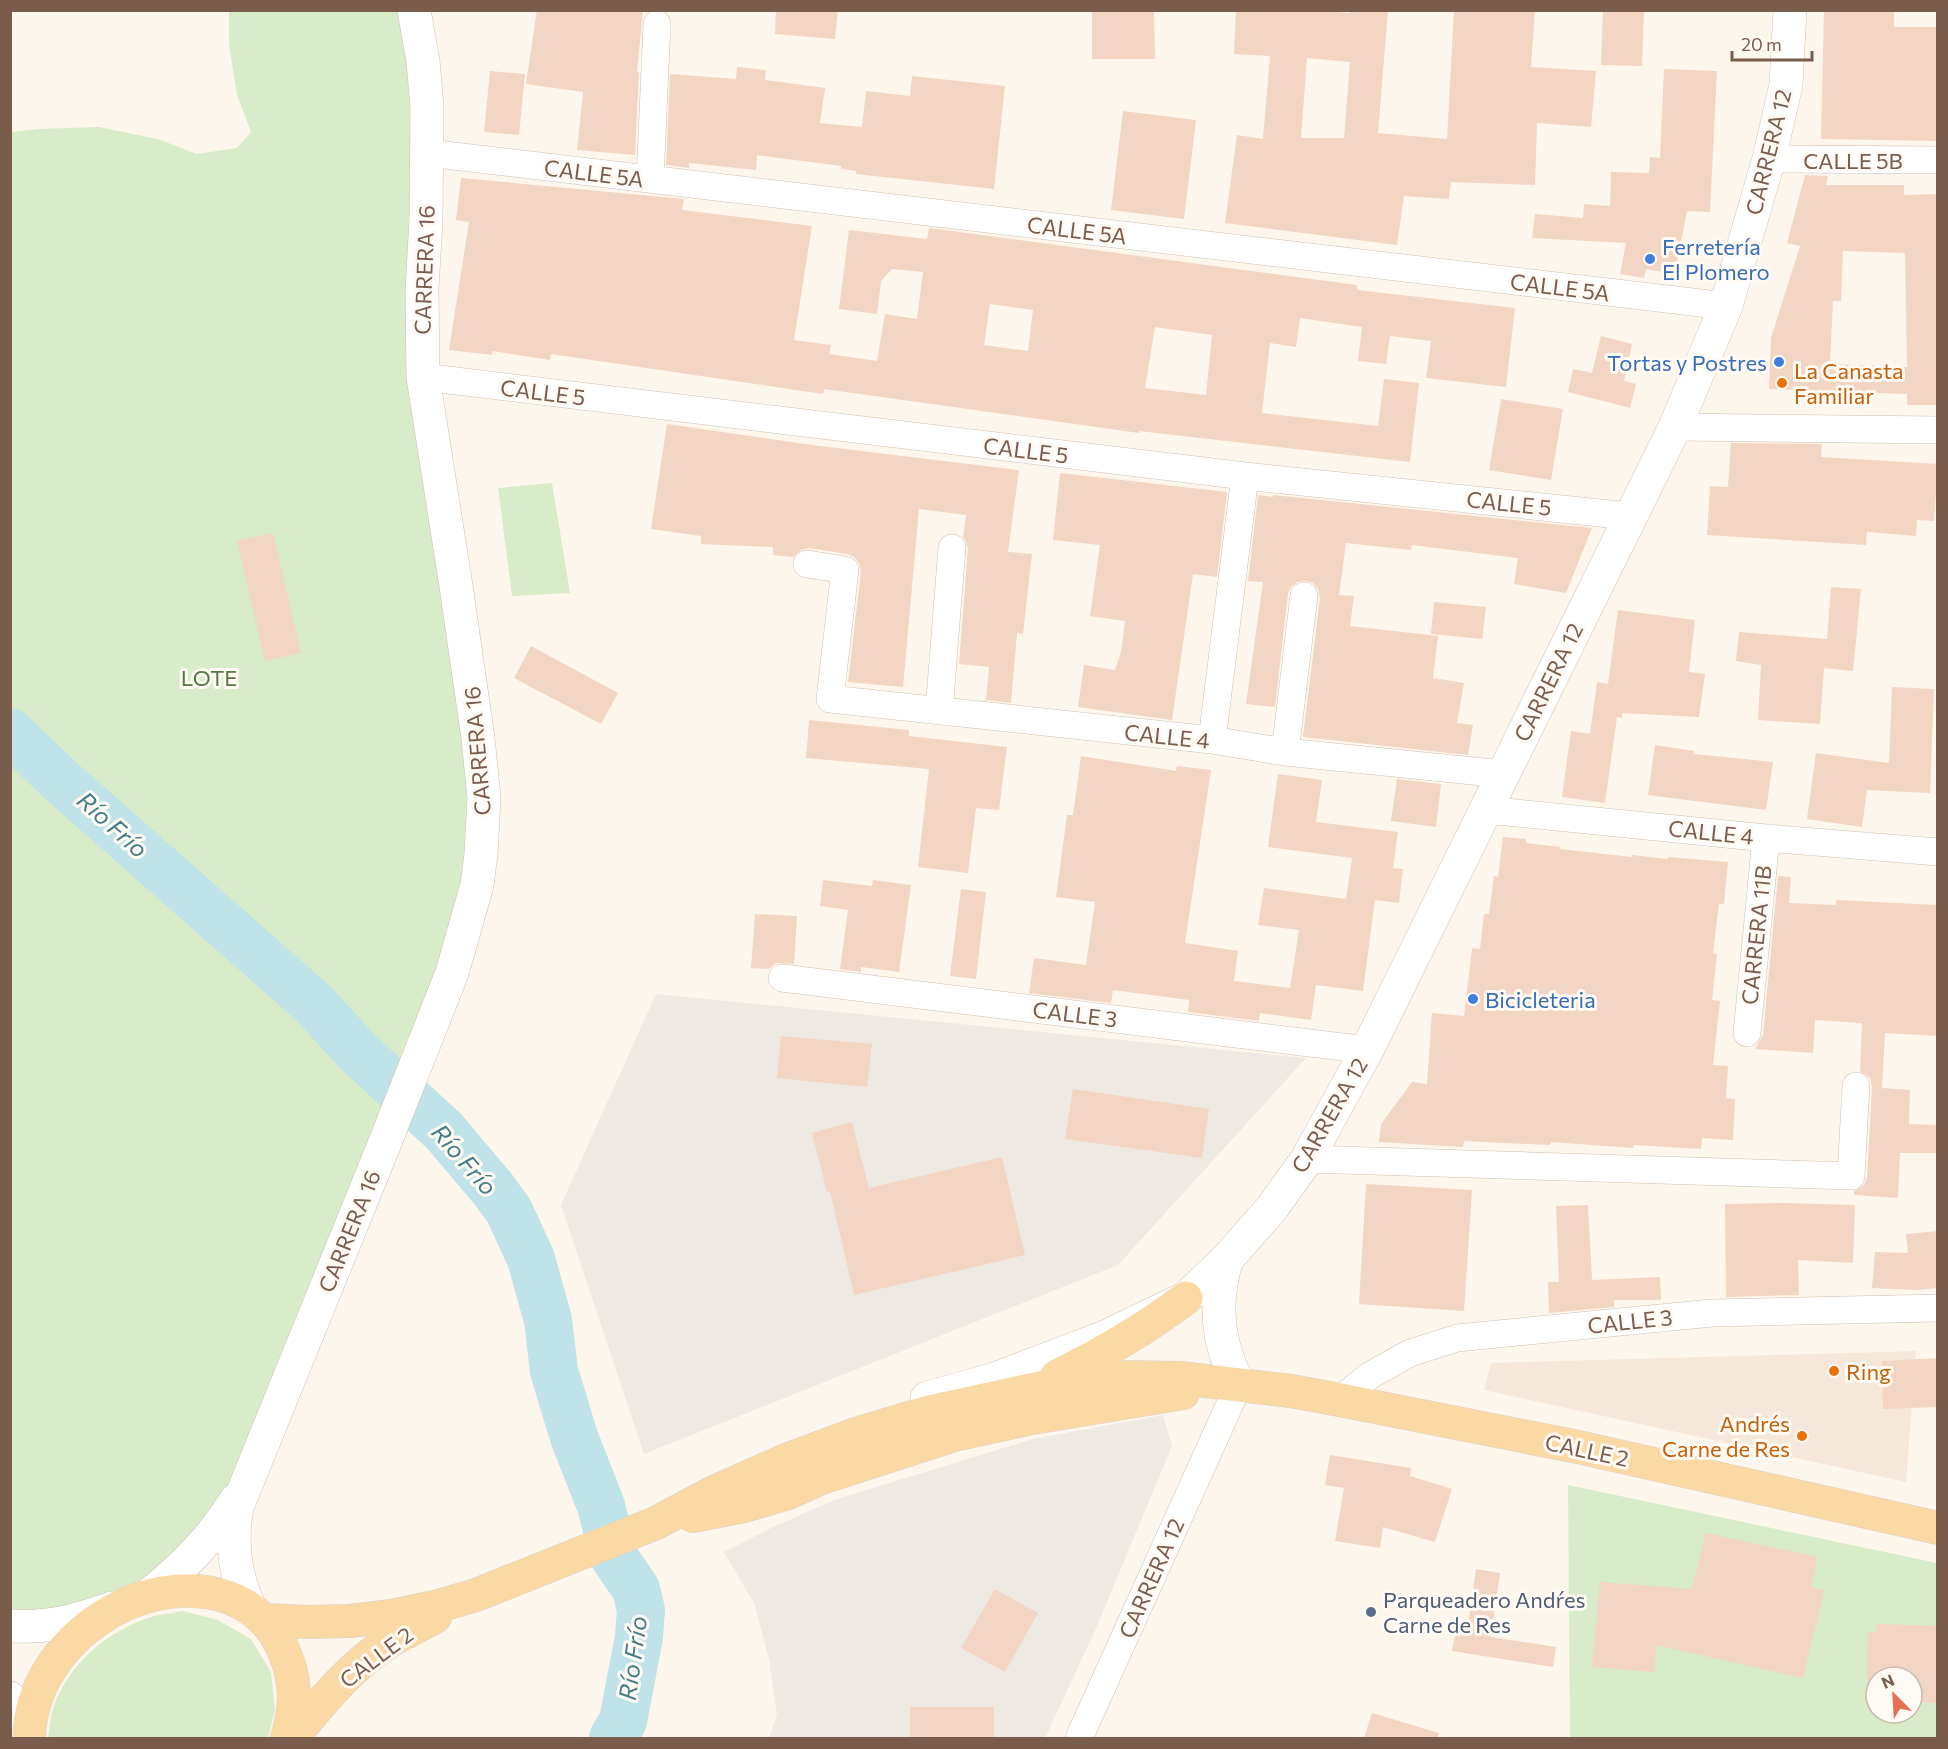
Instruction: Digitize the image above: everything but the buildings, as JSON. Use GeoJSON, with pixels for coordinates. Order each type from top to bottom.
{"type":"FeatureCollection","features":[{"type":"Feature","properties":{"kind":"main road","name":"CARRERA 16"},"geometry":{"type":"LineString","coordinates":[[257,1614],[241,1589],[235,1569],[233,1528],[237,1507],[452,973],[477,885],[483,828],[484,798],[469,669],[423,377],[422,289],[428,153],[423,61],[414,10]]}},
{"type":"Feature","properties":{"kind":"main road","name":"CARRERA 12"},"geometry":{"type":"LineString","coordinates":[[714,1492],[765,1457],[813,1435],[880,1412],[994,1379],[1105,1337],[1186,1298],[1227,1259],[1272,1208],[1307,1159],[1367,1050],[1675,427],[1726,306],[1769,159],[1785,84],[1790,10]]}},
{"type":"Feature","properties":{"kind":"main road"},"geometry":{"type":"LineString","coordinates":[[821,1478],[954,1435],[994,1425],[1239,1384],[1225,1355],[1219,1323],[1219,1290],[1227,1259]]}},
{"type":"Feature","properties":{"kind":"main road"},"geometry":{"type":"LineString","coordinates":[[656,1523],[744,1506],[788,1492],[821,1478],[1100,1355],[1144,1329],[1186,1298]]}},
{"type":"Feature","properties":{"kind":"main road","name":"CALLE 2"},"geometry":{"type":"LineString","coordinates":[[1004,1396],[1062,1383],[1121,1377],[1180,1378],[1239,1384],[1340,1400],[1578,1448],[1938,1528]]}},
{"type":"Feature","properties":{"kind":"main road"},"geometry":{"type":"LineString","coordinates":[[656,1523],[714,1492],[784,1461],[856,1434],[929,1412],[1004,1396]]}},
{"type":"Feature","properties":{"kind":"main road","name":"CARRERA 16"},"geometry":{"type":"LineString","coordinates":[[139,1599],[181,1568],[202,1547],[218,1528],[243,1489]]}},
{"type":"Feature","properties":{"kind":"main road","name":"CALLE 2"},"geometry":{"type":"LineString","coordinates":[[292,1738],[326,1696],[388,1642],[476,1595],[656,1523]]}},
{"type":"Feature","properties":{"kind":"main road"},"geometry":{"type":"LineString","coordinates":[[10,1626],[29,1627],[70,1623],[139,1599],[200,1590],[217,1594],[257,1614],[274,1631],[282,1646],[294,1683],[294,1706],[287,1738]]}},
{"type":"Feature","properties":{"kind":"main road","name":"CALLE 2"},"geometry":{"type":"LineString","coordinates":[[257,1614],[307,1622],[371,1618],[435,1607],[476,1595]]}},
{"type":"Feature","properties":{"kind":"main road"},"geometry":{"type":"LineString","coordinates":[[28,1738],[31,1714],[37,1695],[46,1674],[58,1656],[85,1630],[139,1599]]}},
{"type":"Feature","properties":{"kind":"main road"},"geometry":{"type":"LineString","coordinates":[[10,1698],[28,1738]]}},
{"type":"Feature","properties":{"kind":"street"},"geometry":{"type":"LineString","coordinates":[[650,179],[657,24]]}},
{"type":"Feature","properties":{"kind":"street","name":"CALLE 5A"},"geometry":{"type":"LineString","coordinates":[[428,153],[1726,306]]}},
{"type":"Feature","properties":{"kind":"street","name":"CALLE 5B"},"geometry":{"type":"LineString","coordinates":[[1769,159],[1938,160]]}},
{"type":"Feature","properties":{"kind":"street","name":"CALLE 5"},"geometry":{"type":"LineString","coordinates":[[423,377],[1245,476],[1629,516]]}},
{"type":"Feature","properties":{"kind":"street"},"geometry":{"type":"LineString","coordinates":[[1675,427],[1938,430]]}},
{"type":"Feature","properties":{"kind":"street"},"geometry":{"type":"LineString","coordinates":[[1212,740],[1245,476]]}},
{"type":"Feature","properties":{"kind":"street"},"geometry":{"type":"LineString","coordinates":[[939,711],[952,548]]}},
{"type":"Feature","properties":{"kind":"street","name":"CALLE 4"},"geometry":{"type":"LineString","coordinates":[[807,564],[845,570],[830,699],[1212,740],[1285,752],[1503,774]]}},
{"type":"Feature","properties":{"kind":"street"},"geometry":{"type":"LineString","coordinates":[[1285,752],[1304,596]]}},
{"type":"Feature","properties":{"kind":"street","name":"CALLE 4"},"geometry":{"type":"LineString","coordinates":[[1485,810],[1766,838],[1938,852]]}},
{"type":"Feature","properties":{"kind":"street","name":"CARRERA 11B"},"geometry":{"type":"LineString","coordinates":[[1747,1033],[1766,838]]}},
{"type":"Feature","properties":{"kind":"street","name":"CALLE 3"},"geometry":{"type":"LineString","coordinates":[[782,978],[1367,1050]]}},
{"type":"Feature","properties":{"kind":"street"},"geometry":{"type":"LineString","coordinates":[[1307,1159],[1851,1176],[1856,1086]]}},
{"type":"Feature","properties":{"kind":"street","name":"CALLE 3"},"geometry":{"type":"LineString","coordinates":[[1340,1400],[1369,1376],[1410,1353],[1457,1338],[1712,1313],[1938,1308]]}},
{"type":"Feature","properties":{"kind":"street","name":"CARRERA 12"},"geometry":{"type":"LineString","coordinates":[[1079,1738],[1239,1384]]}},
{"type":"Feature","properties":{"kind":"shaded area"},"geometry":{"type":"Polygon","coordinates":[[[656,994],[1306,1058],[1118,1265],[644,1454],[561,1205],[656,994]]]}},
{"type":"Feature","properties":{"kind":"shaded area","name":"Andrés Carne de Res"},"geometry":{"type":"Polygon","coordinates":[[[1916,1351],[1906,1482],[1484,1390],[1491,1363],[1916,1351]]]}},
{"type":"Feature","properties":{"kind":"shaded area"},"geometry":{"type":"Polygon","coordinates":[[[1163,1415],[1172,1446],[1095,1631],[1045,1738],[769,1738],[777,1715],[769,1660],[755,1605],[724,1552],[834,1500],[1033,1439],[1163,1415]]]}},
{"type":"Feature","properties":{"kind":"green space","name":"LOTE"},"geometry":{"type":"Polygon","coordinates":[[[229,11],[414,11],[426,220],[481,854],[243,1489],[175,1574],[11,1626],[11,132],[99,127],[158,139],[197,154],[237,148],[251,132],[237,95],[229,44],[229,11]]]}},
{"type":"Feature","properties":{"kind":"green space"},"geometry":{"type":"Polygon","coordinates":[[[552,483],[570,593],[512,596],[498,488],[552,483]]]}},
{"type":"Feature","properties":{"kind":"green space","name":"Andrés Carne de Res"},"geometry":{"type":"Polygon","coordinates":[[[1568,1485],[1937,1563],[1937,1738],[1570,1738],[1568,1485]]]}},
{"type":"Feature","properties":{"kind":"green space"},"geometry":{"type":"Polygon","coordinates":[[[183,1611],[218,1620],[251,1639],[271,1672],[275,1710],[268,1738],[48,1738],[53,1710],[61,1690],[69,1676],[92,1651],[105,1640],[135,1623],[155,1616],[183,1611]]]}},
{"type":"Feature","properties":{"kind":"waterway","name":"Río Frío"},"geometry":{"type":"LineString","coordinates":[[10,732],[60,780],[313,1003],[358,1052],[444,1131],[509,1211],[531,1259],[548,1320],[554,1371],[574,1437],[601,1506],[614,1557],[636,1589],[641,1610],[639,1637],[623,1721],[613,1738]]}},
{"type":"Feature","properties":{"kind":"place","name":"Ferretería El Plomero"},"geometry":{"type":"Point","coordinates":[1650,259]}},
{"type":"Feature","properties":{"kind":"place","name":"Tortas y Postres"},"geometry":{"type":"Point","coordinates":[1779,362]}},
{"type":"Feature","properties":{"kind":"place","name":"La Canasta Familiar"},"geometry":{"type":"Point","coordinates":[1782,383]}},
{"type":"Feature","properties":{"kind":"place","name":"Bicicleteria"},"geometry":{"type":"Point","coordinates":[1473,999]}},
{"type":"Feature","properties":{"kind":"place","name":"Ring"},"geometry":{"type":"Point","coordinates":[1834,1371]}},
{"type":"Feature","properties":{"kind":"place","name":"Andrés Carne de Res"},"geometry":{"type":"Point","coordinates":[1802,1436]}},
{"type":"Feature","properties":{"kind":"place","name":"Parqueadero Andŕes Carne de Res"},"geometry":{"type":"Point","coordinates":[1371,1612]}}]}
